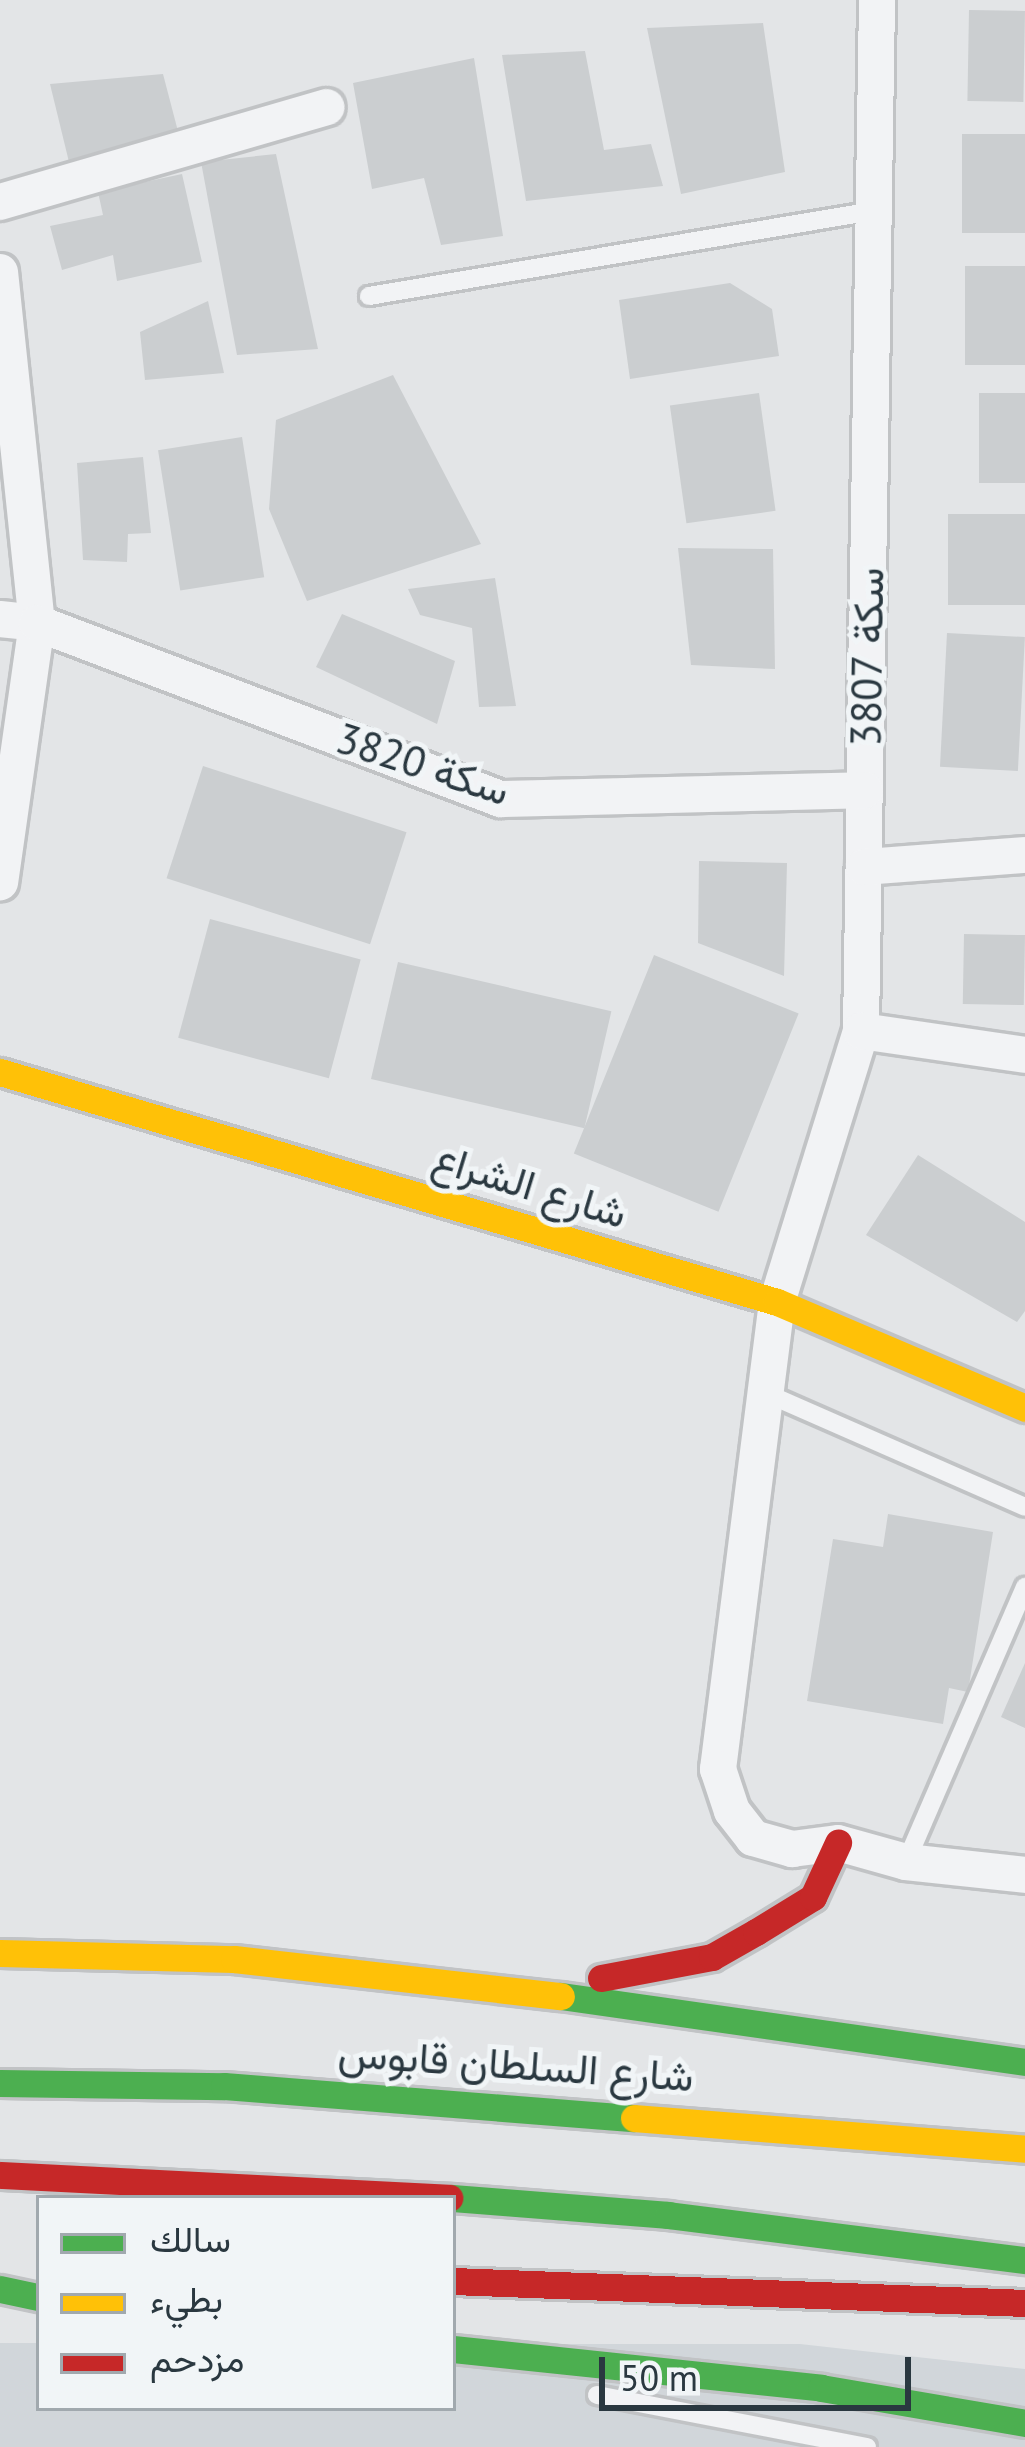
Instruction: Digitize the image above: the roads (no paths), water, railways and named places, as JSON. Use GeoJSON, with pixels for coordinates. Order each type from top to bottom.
{"type":"FeatureCollection","features":[{"type":"Feature","properties":{"kind":"main road","name":"شارع الشراع"},"geometry":{"type":"LineString","coordinates":[[0,1072],[777,1302],[1025,1408]]}},
{"type":"Feature","properties":{"kind":"main road"},"geometry":{"type":"LineString","coordinates":[[485,1985],[621,1977],[712,1957],[813,1897],[838,1843]]}},
{"type":"Feature","properties":{"kind":"main road"},"geometry":{"type":"LineString","coordinates":[[0,1953],[234,1959],[485,1985],[1025,2062]]}},
{"type":"Feature","properties":{"kind":"main road","name":"شارع السلطان قابوس"},"geometry":{"type":"LineString","coordinates":[[0,2083],[272,2089],[1025,2149]]}},
{"type":"Feature","properties":{"kind":"main road"},"geometry":{"type":"LineString","coordinates":[[0,2175],[215,2180],[412,2195]]}},
{"type":"Feature","properties":{"kind":"main road"},"geometry":{"type":"LineString","coordinates":[[456,2198],[668,2215],[1025,2260]]}},
{"type":"Feature","properties":{"kind":"main road"},"geometry":{"type":"LineString","coordinates":[[0,2285],[36,2279]]}},
{"type":"Feature","properties":{"kind":"main road"},"geometry":{"type":"LineString","coordinates":[[456,2282],[1025,2303]]}},
{"type":"Feature","properties":{"kind":"main road"},"geometry":{"type":"LineString","coordinates":[[0,2285],[36,2296]]}},
{"type":"Feature","properties":{"kind":"main road"},"geometry":{"type":"LineString","coordinates":[[456,2349],[821,2388],[1025,2423]]}},
{"type":"Feature","properties":{"kind":"street","name":"سكة 3807"},"geometry":{"type":"LineString","coordinates":[[838,1843],[792,1849],[753,1838],[733,1811],[718,1769],[760,1390],[777,1302],[861,1031],[877,0]]}},
{"type":"Feature","properties":{"kind":"street"},"geometry":{"type":"LineString","coordinates":[[0,202],[326,107]]}},
{"type":"Feature","properties":{"kind":"street"},"geometry":{"type":"LineString","coordinates":[[0,272],[38,623],[0,882]]}},
{"type":"Feature","properties":{"kind":"street","name":"سكة 3820"},"geometry":{"type":"LineString","coordinates":[[0,619],[38,623],[501,799],[865,790]]}},
{"type":"Feature","properties":{"kind":"street"},"geometry":{"type":"LineString","coordinates":[[864,867],[1025,855]]}},
{"type":"Feature","properties":{"kind":"street"},"geometry":{"type":"LineString","coordinates":[[861,1031],[1025,1055]]}},
{"type":"Feature","properties":{"kind":"street"},"geometry":{"type":"LineString","coordinates":[[838,1843],[906,1862],[1025,1875]]}},
{"type":"Feature","properties":{"kind":"lane"},"geometry":{"type":"LineString","coordinates":[[369,296],[874,211]]}},
{"type":"Feature","properties":{"kind":"lane"},"geometry":{"type":"LineString","coordinates":[[760,1390],[1025,1507]]}},
{"type":"Feature","properties":{"kind":"lane"},"geometry":{"type":"LineString","coordinates":[[906,1862],[1025,1587]]}},
{"type":"Feature","properties":{"kind":"lane"},"geometry":{"type":"LineString","coordinates":[[456,2360],[519,2379]]}},
{"type":"Feature","properties":{"kind":"lane"},"geometry":{"type":"LineString","coordinates":[[573,2391],[867,2447]]}}]}
